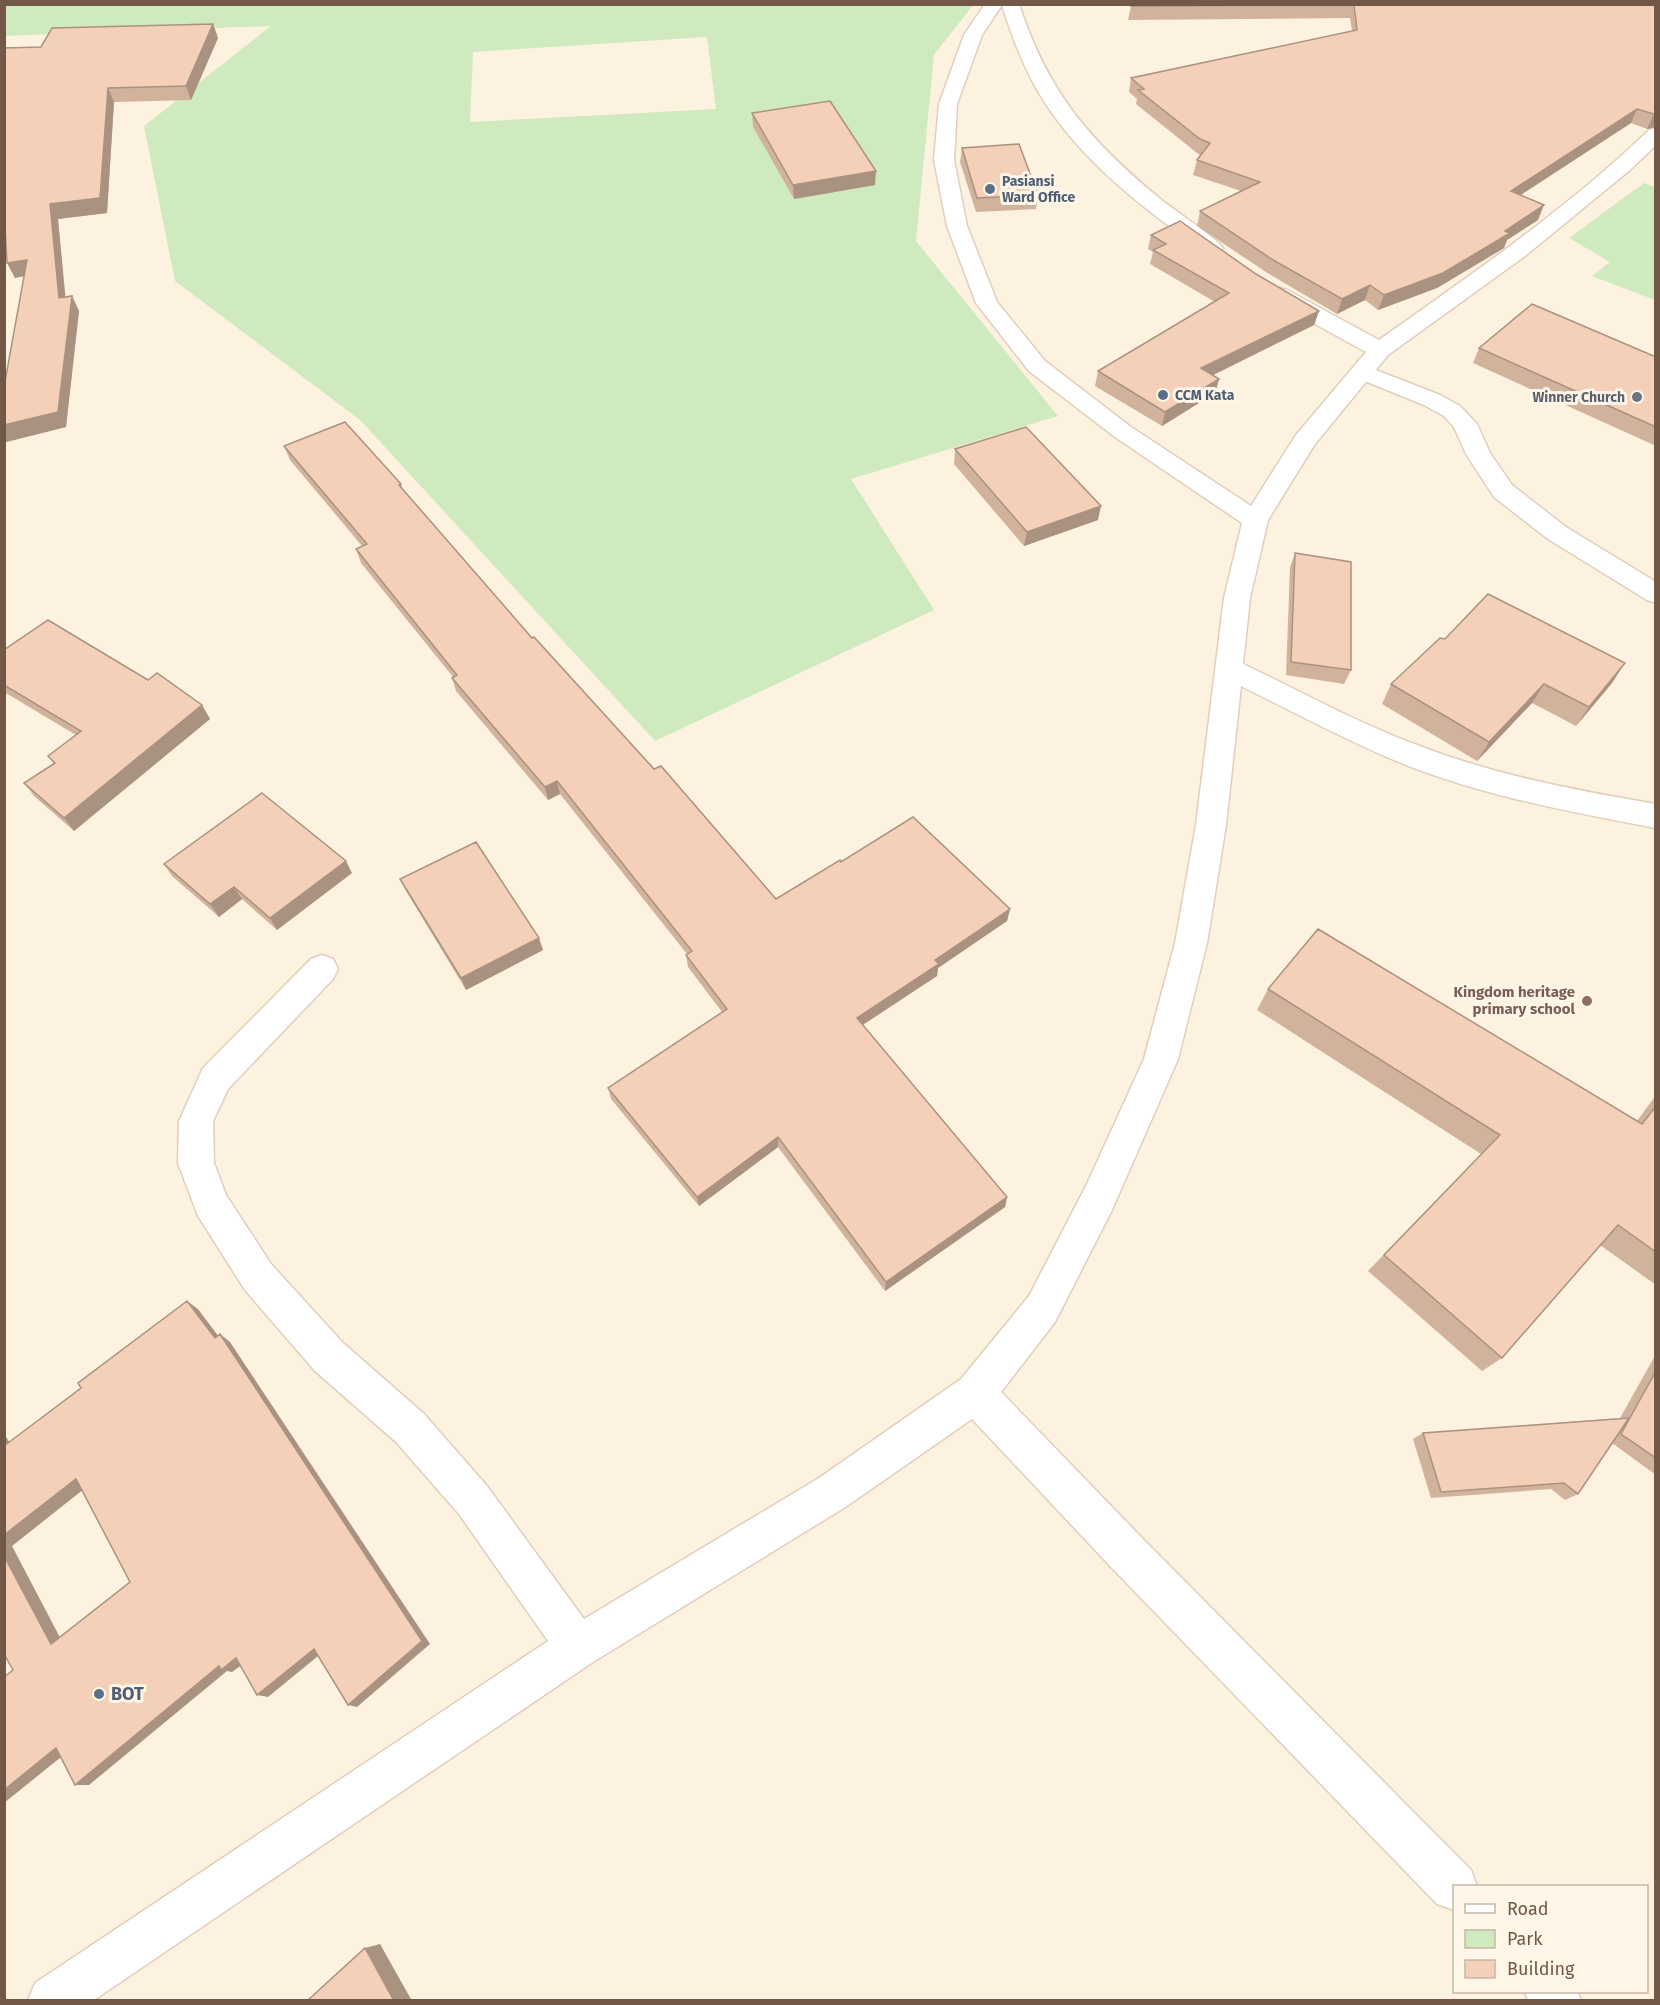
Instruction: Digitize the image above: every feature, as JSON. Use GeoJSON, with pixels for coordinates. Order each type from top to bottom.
{"type":"FeatureCollection","features":[{"type":"Feature","properties":{"kind":"street"},"geometry":{"type":"LineString","coordinates":[[994,4],[973,35],[948,104],[944,160],[957,226],[987,303],[1037,366],[1123,432],[1255,520]]}},
{"type":"Feature","properties":{"kind":"street"},"geometry":{"type":"LineString","coordinates":[[1010,4],[1027,50],[1058,108],[1113,168],[1186,231],[1225,257]]}},
{"type":"Feature","properties":{"kind":"street"},"geometry":{"type":"LineString","coordinates":[[52,2001],[578,1647],[833,1492],[975,1393],[1042,1309],[1100,1198],[1161,1059],[1191,944],[1210,825],[1237,598],[1255,520],[1305,440],[1380,350],[1518,252],[1623,166],[1656,134]]}},
{"type":"Feature","properties":{"kind":"street"},"geometry":{"type":"LineString","coordinates":[[1263,284],[1282,297],[1380,350]]}},
{"type":"Feature","properties":{"kind":"street"},"geometry":{"type":"LineString","coordinates":[[1363,372],[1432,400],[1452,411],[1465,424],[1478,454],[1503,491],[1557,533],[1656,594]]}},
{"type":"Feature","properties":{"kind":"street"},"geometry":{"type":"LineString","coordinates":[[1230,669],[1406,753],[1475,776],[1556,798],[1656,816]]}},
{"type":"Feature","properties":{"kind":"street"},"geometry":{"type":"LineString","coordinates":[[322,969],[215,1079],[196,1121],[196,1162],[211,1204],[258,1277],[329,1357],[410,1428],[472,1500],[578,1647]]}},
{"type":"Feature","properties":{"kind":"street"},"geometry":{"type":"LineString","coordinates":[[975,1393],[1126,1552],[1453,1885]]}},
{"type":"Feature","properties":{"kind":"green space"},"geometry":{"type":"Polygon","coordinates":[[[4,5],[973,5],[934,55],[916,241],[1058,416],[851,479],[934,610],[655,741],[360,420],[175,281],[144,126],[271,26],[5,36],[4,5]],[[707,37],[473,52],[470,122],[716,109],[707,37]]]}},
{"type":"Feature","properties":{"kind":"green space"},"geometry":{"type":"Polygon","coordinates":[[[1644,183],[1655,187],[1655,300],[1592,276],[1610,262],[1569,238],[1644,183]]]}},
{"type":"Feature","properties":{"kind":"building"},"geometry":{"type":"Polygon","coordinates":[[[1132,4],[1656,4],[1656,114],[1637,109],[1511,191],[1544,205],[1505,231],[1510,233],[1443,273],[1384,295],[1370,285],[1342,299],[1273,260],[1200,211],[1260,182],[1197,160],[1210,143],[1200,139],[1138,90],[1144,89],[1131,78],[1357,30],[1354,5],[1131,6],[1132,4]]]}},
{"type":"Feature","properties":{"kind":"building"},"geometry":{"type":"Polygon","coordinates":[[[213,24],[186,86],[108,88],[100,198],[50,204],[59,298],[72,296],[58,412],[4,425],[4,387],[27,260],[7,263],[4,210],[4,48],[41,47],[52,28],[213,24]]]}},
{"type":"Feature","properties":{"kind":"building"},"geometry":{"type":"Polygon","coordinates":[[[830,101],[876,171],[793,185],[752,113],[830,101]]]}},
{"type":"Feature","properties":{"kind":"building","name":"Pasiansi Ward Office"},"geometry":{"type":"Polygon","coordinates":[[[1019,144],[1038,195],[977,198],[962,148],[1019,144]]]}},
{"type":"Feature","properties":{"kind":"building"},"geometry":{"type":"Polygon","coordinates":[[[1180,221],[1256,274],[1319,311],[1201,368],[1219,379],[1165,412],[1098,371],[1229,293],[1153,250],[1166,244],[1151,235],[1180,221]]]}},
{"type":"Feature","properties":{"kind":"building"},"geometry":{"type":"Polygon","coordinates":[[[1532,304],[1656,357],[1656,427],[1479,348],[1532,304]]]}},
{"type":"Feature","properties":{"kind":"building"},"geometry":{"type":"Polygon","coordinates":[[[345,422],[532,638],[534,637],[654,769],[661,766],[776,899],[913,817],[1010,909],[935,960],[939,964],[857,1018],[1007,1197],[886,1282],[778,1137],[697,1197],[608,1088],[727,1009],[686,955],[692,951],[557,781],[545,787],[452,678],[457,675],[356,549],[367,544],[284,446],[345,422]]]}},
{"type":"Feature","properties":{"kind":"building"},"geometry":{"type":"Polygon","coordinates":[[[1026,427],[1101,506],[1027,532],[955,449],[1026,427]]]}},
{"type":"Feature","properties":{"kind":"building"},"geometry":{"type":"Polygon","coordinates":[[[1295,553],[1351,562],[1351,670],[1291,662],[1295,553]]]}},
{"type":"Feature","properties":{"kind":"building"},"geometry":{"type":"Polygon","coordinates":[[[1488,594],[1625,663],[1589,707],[1544,684],[1489,742],[1391,684],[1440,638],[1445,639],[1488,594]]]}},
{"type":"Feature","properties":{"kind":"building"},"geometry":{"type":"Polygon","coordinates":[[[48,620],[148,680],[157,673],[202,705],[64,818],[24,783],[55,763],[48,756],[81,731],[4,685],[4,650],[48,620]]]}},
{"type":"Feature","properties":{"kind":"building"},"geometry":{"type":"Polygon","coordinates":[[[262,793],[346,861],[270,918],[234,887],[210,904],[164,864],[262,793]]]}},
{"type":"Feature","properties":{"kind":"building"},"geometry":{"type":"Polygon","coordinates":[[[476,842],[539,938],[461,978],[400,879],[476,842]]]}},
{"type":"Feature","properties":{"kind":"building"},"geometry":{"type":"Polygon","coordinates":[[[1318,929],[1642,1124],[1656,1106],[1656,1252],[1618,1225],[1502,1358],[1384,1255],[1500,1135],[1268,989],[1318,929]]]}},
{"type":"Feature","properties":{"kind":"building"},"geometry":{"type":"Polygon","coordinates":[[[187,1301],[215,1338],[220,1334],[422,1641],[348,1705],[314,1649],[257,1695],[236,1658],[221,1670],[219,1666],[75,1785],[56,1748],[4,1790],[4,1677],[13,1670],[4,1654],[4,1556],[51,1644],[130,1582],[76,1479],[4,1535],[4,1446],[81,1388],[78,1383],[187,1301]]]}},
{"type":"Feature","properties":{"kind":"building"},"geometry":{"type":"Polygon","coordinates":[[[1656,1371],[1656,1458],[1621,1434],[1656,1371]]]}},
{"type":"Feature","properties":{"kind":"building"},"geometry":{"type":"Polygon","coordinates":[[[1629,1418],[1578,1494],[1564,1483],[1441,1492],[1423,1433],[1629,1418]]]}},
{"type":"Feature","properties":{"kind":"building"},"geometry":{"type":"Polygon","coordinates":[[[365,1948],[394,2001],[307,2001],[365,1948]]]}},
{"type":"Feature","properties":{"kind":"place","name":"Pasiansi Ward Office"},"geometry":{"type":"Point","coordinates":[990,189]}},
{"type":"Feature","properties":{"kind":"place","name":"CCM Kata"},"geometry":{"type":"Point","coordinates":[1163,395]}},
{"type":"Feature","properties":{"kind":"place","name":"Winner Church"},"geometry":{"type":"Point","coordinates":[1637,397]}},
{"type":"Feature","properties":{"kind":"place","name":"Kingdom heritage primary school"},"geometry":{"type":"Point","coordinates":[1587,1001]}},
{"type":"Feature","properties":{"kind":"place","name":"BOT"},"geometry":{"type":"Point","coordinates":[99,1694]}}]}
